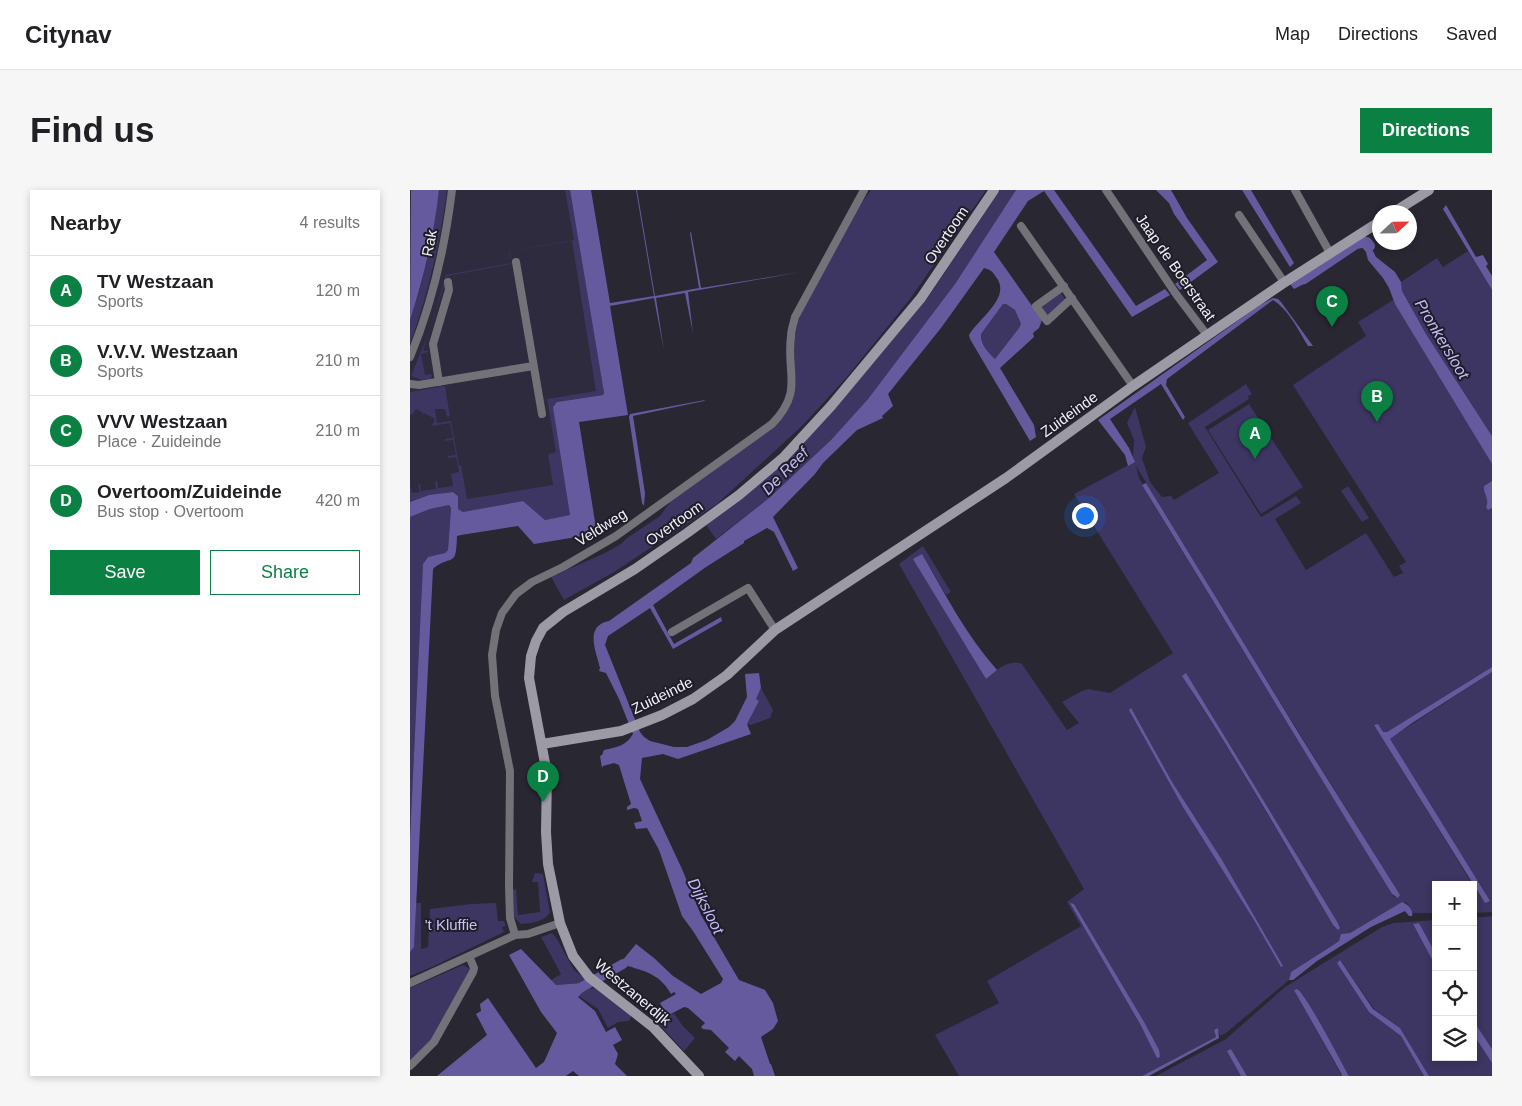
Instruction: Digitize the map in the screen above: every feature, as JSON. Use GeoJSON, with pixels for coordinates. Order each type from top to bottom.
{"type":"FeatureCollection","features":[{"type":"Feature","properties":{"kind":"street","name":"Rak"},"geometry":{"type":"LineString","coordinates":[[410,357],[435,281],[446,234],[452,190]]}},
{"type":"Feature","properties":{"kind":"street","name":"Veldweg"},"geometry":{"type":"LineString","coordinates":[[515,936],[510,918],[509,886],[510,771],[495,696],[492,654],[496,630],[502,613],[516,594],[532,582],[563,567],[616,536],[764,429],[781,414],[792,389],[791,336],[795,316],[864,190]]}},
{"type":"Feature","properties":{"kind":"street","name":"Overtoom"},"geometry":{"type":"LineString","coordinates":[[560,923],[548,864],[546,832],[547,774],[529,678],[531,656],[543,628],[562,612],[635,569],[687,533],[739,495],[784,456],[831,406],[921,298],[994,190]]}},
{"type":"Feature","properties":{"kind":"street","name":"Jaap de Boerstraat"},"geometry":{"type":"LineString","coordinates":[[1106,190],[1176,294],[1207,335]]}},
{"type":"Feature","properties":{"kind":"street"},"geometry":{"type":"LineString","coordinates":[[1295,190],[1330,253]]}},
{"type":"Feature","properties":{"kind":"street"},"geometry":{"type":"LineString","coordinates":[[1405,205],[1430,190]]}},
{"type":"Feature","properties":{"kind":"street"},"geometry":{"type":"LineString","coordinates":[[1239,215],[1284,282]]}},
{"type":"Feature","properties":{"kind":"street"},"geometry":{"type":"LineString","coordinates":[[1021,226],[1133,386]]}},
{"type":"Feature","properties":{"kind":"street","name":"Zuideinde"},"geometry":{"type":"LineString","coordinates":[[542,744],[620,730],[662,715],[693,699],[728,675],[776,630],[1006,478],[1133,386],[1284,282],[1372,227]]}},
{"type":"Feature","properties":{"kind":"street"},"geometry":{"type":"LineString","coordinates":[[516,262],[542,414]]}},
{"type":"Feature","properties":{"kind":"street"},"geometry":{"type":"LineString","coordinates":[[439,382],[433,344],[449,290],[448,282]]}},
{"type":"Feature","properties":{"kind":"street"},"geometry":{"type":"LineString","coordinates":[[1064,286],[1036,306],[1047,320],[1072,298]]}},
{"type":"Feature","properties":{"kind":"street"},"geometry":{"type":"LineString","coordinates":[[410,384],[419,386],[533,366]]}},
{"type":"Feature","properties":{"kind":"street"},"geometry":{"type":"LineString","coordinates":[[672,632],[748,588],[776,630]]}},
{"type":"Feature","properties":{"kind":"street"},"geometry":{"type":"LineString","coordinates":[[410,984],[515,936],[528,934],[560,923]]}},
{"type":"Feature","properties":{"kind":"street","name":"Westzanerdijk"},"geometry":{"type":"LineString","coordinates":[[560,923],[573,956],[592,980],[653,1027],[699,1076]]}},
{"type":"Feature","properties":{"kind":"street"},"geometry":{"type":"LineString","coordinates":[[410,1066],[434,1042],[473,972],[474,968],[469,956]]}},
{"type":"Feature","properties":{"kind":"shaded area"},"geometry":{"type":"Polygon","coordinates":[[[410,190],[570,190],[604,393],[557,402],[570,512],[469,512],[422,497],[410,502],[410,190]]]}},
{"type":"Feature","properties":{"kind":"shaded area"},"geometry":{"type":"Polygon","coordinates":[[[411,190],[439,190],[428,255],[410,320],[411,190]]]}},
{"type":"Feature","properties":{"kind":"shaded area"},"geometry":{"type":"Polygon","coordinates":[[[570,190],[591,190],[610,303],[654,296],[636,190],[655,296],[699,288],[691,232],[701,288],[801,272],[688,292],[693,333],[685,293],[656,298],[664,351],[654,298],[610,306],[628,415],[579,422],[596,528],[595,534],[534,544],[518,526],[461,535],[457,536],[454,557],[433,569],[414,947],[410,952],[410,838],[423,564],[428,557],[445,553],[448,550],[451,508],[449,505],[430,509],[410,517],[410,502],[429,495],[453,492],[458,496],[458,509],[463,512],[523,501],[545,520],[570,515],[553,407],[557,402],[603,395],[604,393],[570,190]]]}},
{"type":"Feature","properties":{"kind":"shaded area"},"geometry":{"type":"Polygon","coordinates":[[[1016,190],[1054,190],[1136,306],[1165,289],[1170,295],[1132,317],[1044,191],[1028,201],[994,252],[1042,320],[1039,328],[1033,333],[1034,337],[1000,368],[1034,425],[1036,437],[1030,441],[970,339],[969,335],[992,307],[1000,292],[1000,285],[996,277],[991,271],[984,268],[941,328],[888,394],[893,406],[882,416],[883,418],[857,430],[823,463],[815,474],[773,517],[798,568],[793,571],[774,532],[767,528],[744,541],[744,543],[706,567],[653,605],[674,644],[721,617],[722,621],[673,649],[650,608],[608,636],[605,645],[640,732],[650,741],[674,747],[687,747],[707,740],[729,727],[735,721],[747,697],[745,674],[759,673],[761,688],[756,699],[759,701],[747,724],[751,734],[678,759],[663,754],[642,758],[640,779],[701,915],[739,980],[765,990],[773,1003],[778,1021],[773,1029],[761,1037],[775,1076],[754,1076],[752,1069],[739,1056],[735,1061],[725,1052],[729,1048],[711,1030],[703,1029],[701,1027],[705,1023],[688,1008],[684,1007],[667,1016],[660,1003],[676,994],[674,992],[671,994],[658,978],[642,970],[628,966],[625,967],[622,961],[636,944],[673,976],[701,994],[721,983],[723,979],[682,916],[659,850],[647,828],[636,829],[634,823],[642,821],[638,809],[627,810],[627,807],[631,804],[619,765],[614,763],[602,768],[600,756],[604,750],[624,744],[633,734],[606,673],[599,671],[600,668],[594,647],[594,634],[596,628],[601,624],[609,621],[691,563],[693,558],[769,498],[831,440],[868,399],[955,284],[1016,190]],[[1003,304],[981,334],[983,344],[995,359],[1021,324],[1015,310],[1003,304]]]}},
{"type":"Feature","properties":{"kind":"shaded area"},"geometry":{"type":"Polygon","coordinates":[[[1156,190],[1171,190],[1187,218],[1218,262],[1180,290],[1175,284],[1207,260],[1174,214],[1169,203],[1156,190]]]}},
{"type":"Feature","properties":{"kind":"shaded area"},"geometry":{"type":"Polygon","coordinates":[[[1242,190],[1251,190],[1294,263],[1290,267],[1242,190]]]}},
{"type":"Feature","properties":{"kind":"shaded area"},"geometry":{"type":"Polygon","coordinates":[[[1446,205],[1476,257],[1483,255],[1488,264],[1486,266],[1492,276],[1492,290],[1443,209],[1446,205]]]}},
{"type":"Feature","properties":{"kind":"shaded area"},"geometry":{"type":"Polygon","coordinates":[[[1365,235],[1376,257],[1395,272],[1401,282],[1402,291],[1426,334],[1492,436],[1492,464],[1395,304],[1383,278],[1368,260],[1366,252],[1354,238],[1365,235]]]}},
{"type":"Feature","properties":{"kind":"shaded area"},"geometry":{"type":"Polygon","coordinates":[[[1312,271],[1308,282],[1294,289],[1290,284],[1300,276],[1312,271]]]}},
{"type":"Feature","properties":{"kind":"shaded area"},"geometry":{"type":"Polygon","coordinates":[[[1273,298],[1281,302],[1313,346],[1308,346],[1289,315],[1273,300],[1167,379],[1166,385],[1185,417],[1183,420],[1161,384],[1110,419],[1129,448],[1135,462],[1128,466],[1125,455],[1098,420],[1260,305],[1273,298]]]}},
{"type":"Feature","properties":{"kind":"shaded area"},"geometry":{"type":"Polygon","coordinates":[[[705,400],[633,416],[645,493],[644,506],[642,503],[630,414],[705,400]]]}},
{"type":"Feature","properties":{"kind":"shaded area"},"geometry":{"type":"Polygon","coordinates":[[[1492,481],[1492,508],[1488,510],[1484,486],[1492,481]]]}},
{"type":"Feature","properties":{"kind":"shaded area"},"geometry":{"type":"Polygon","coordinates":[[[1146,483],[1397,890],[1400,895],[1398,898],[1392,894],[1142,485],[1146,483]]]}},
{"type":"Feature","properties":{"kind":"shaded area"},"geometry":{"type":"Polygon","coordinates":[[[922,554],[975,643],[997,670],[986,679],[913,559],[922,554]]]}},
{"type":"Feature","properties":{"kind":"shaded area"},"geometry":{"type":"Polygon","coordinates":[[[1492,667],[1492,672],[1390,739],[1490,901],[1485,903],[1477,890],[1477,881],[1471,881],[1374,725],[1378,724],[1383,732],[1387,732],[1492,667]]]}},
{"type":"Feature","properties":{"kind":"shaded area"},"geometry":{"type":"Polygon","coordinates":[[[1186,673],[1338,923],[1340,928],[1338,930],[1333,925],[1241,768],[1182,676],[1186,673]]]}},
{"type":"Feature","properties":{"kind":"shaded area"},"geometry":{"type":"Polygon","coordinates":[[[1131,708],[1172,782],[1222,860],[1283,966],[1281,967],[1254,920],[1183,807],[1129,710],[1131,708]]]}},
{"type":"Feature","properties":{"kind":"shaded area"},"geometry":{"type":"Polygon","coordinates":[[[1402,902],[1410,908],[1412,916],[1409,916],[1405,911],[1371,927],[1317,961],[1293,980],[1289,980],[1291,972],[1339,941],[1341,934],[1350,933],[1402,902]]]}},
{"type":"Feature","properties":{"kind":"shaded area"},"geometry":{"type":"Polygon","coordinates":[[[1070,903],[1074,904],[1143,1020],[1159,1050],[1160,1057],[1157,1058],[1140,1024],[1070,903]]]}},
{"type":"Feature","properties":{"kind":"shaded area"},"geometry":{"type":"Polygon","coordinates":[[[1419,923],[1432,947],[1432,960],[1413,924],[1419,923]]]}},
{"type":"Feature","properties":{"kind":"shaded area"},"geometry":{"type":"Polygon","coordinates":[[[521,949],[556,985],[582,983],[587,988],[578,997],[595,1011],[606,1032],[615,1027],[622,1040],[613,1045],[618,1054],[615,1064],[627,1076],[579,1076],[573,1071],[566,1076],[437,1076],[487,1035],[476,1014],[481,1011],[480,1004],[488,998],[536,1068],[544,1062],[557,1033],[541,1012],[509,955],[521,949]]]}},
{"type":"Feature","properties":{"kind":"shaded area"},"geometry":{"type":"Polygon","coordinates":[[[1340,960],[1373,1009],[1400,1028],[1429,1076],[1424,1076],[1401,1036],[1369,1012],[1337,963],[1340,960]]]}},
{"type":"Feature","properties":{"kind":"shaded area"},"geometry":{"type":"Polygon","coordinates":[[[1297,989],[1315,1015],[1349,1076],[1342,1076],[1294,990],[1297,989]]]}},
{"type":"Feature","properties":{"kind":"shaded area"},"geometry":{"type":"Polygon","coordinates":[[[1477,1026],[1492,1049],[1492,1063],[1477,1040],[1477,1026]]]}},
{"type":"Feature","properties":{"kind":"shaded area"},"geometry":{"type":"Polygon","coordinates":[[[1218,1028],[1219,1038],[1149,1076],[1142,1076],[1216,1037],[1214,1030],[1218,1028]]]}},
{"type":"Feature","properties":{"kind":"shaded area"},"geometry":{"type":"Polygon","coordinates":[[[1231,1049],[1247,1076],[1241,1076],[1227,1051],[1231,1049]]]}},
{"type":"Feature","properties":{"kind":"green space"},"geometry":{"type":"Polygon","coordinates":[[[439,190],[447,190],[441,229],[428,287],[410,344],[410,320],[430,247],[439,190]]]}},
{"type":"Feature","properties":{"kind":"green space"},"geometry":{"type":"Polygon","coordinates":[[[565,190],[570,190],[604,393],[603,395],[557,402],[570,515],[545,520],[523,501],[463,512],[458,509],[457,494],[453,492],[429,495],[410,502],[410,485],[412,493],[420,492],[418,484],[420,484],[421,491],[436,489],[435,481],[437,481],[438,488],[453,486],[451,474],[459,472],[456,457],[448,458],[448,456],[456,455],[453,440],[445,441],[445,439],[453,438],[450,423],[432,426],[435,419],[424,413],[421,420],[423,413],[416,409],[412,415],[410,414],[410,392],[445,386],[450,416],[447,417],[445,409],[435,409],[437,423],[451,421],[467,499],[553,485],[548,454],[556,452],[547,399],[596,391],[572,241],[510,251],[511,262],[509,251],[574,240],[565,190]]]}},
{"type":"Feature","properties":{"kind":"green space"},"geometry":{"type":"Polygon","coordinates":[[[871,190],[986,190],[910,299],[846,378],[803,425],[717,504],[614,572],[564,600],[551,577],[621,544],[660,516],[673,498],[775,421],[792,398],[795,386],[794,337],[801,312],[860,205],[871,190]]]}},
{"type":"Feature","properties":{"kind":"green space"},"geometry":{"type":"Polygon","coordinates":[[[1000,190],[1016,190],[955,284],[868,399],[831,440],[769,498],[716,539],[706,525],[823,422],[931,293],[1000,190]]]}},
{"type":"Feature","properties":{"kind":"green space"},"geometry":{"type":"Polygon","coordinates":[[[1468,251],[1492,290],[1492,436],[1426,334],[1402,291],[1401,282],[1437,258],[1443,267],[1468,251]]]}},
{"type":"Feature","properties":{"kind":"green space"},"geometry":{"type":"Polygon","coordinates":[[[511,263],[447,276],[423,351],[428,352],[421,354],[425,375],[432,374],[431,379],[421,380],[411,376],[429,332],[446,275],[511,263]]]}},
{"type":"Feature","properties":{"kind":"green space"},"geometry":{"type":"Polygon","coordinates":[[[1060,292],[1066,300],[1047,318],[1039,306],[1060,292]]]}},
{"type":"Feature","properties":{"kind":"green space"},"geometry":{"type":"Polygon","coordinates":[[[1393,300],[1492,464],[1492,481],[1484,486],[1488,498],[1488,510],[1492,508],[1492,667],[1387,732],[1383,732],[1374,725],[1471,881],[1432,881],[1432,913],[1413,913],[1407,903],[1402,902],[1350,933],[1342,934],[1339,941],[1291,972],[1289,980],[1226,1033],[1220,1036],[1219,1032],[1214,1030],[1216,1037],[1142,1076],[959,1076],[935,1035],[999,1003],[987,981],[1081,926],[1067,902],[1084,889],[899,564],[923,546],[951,592],[946,595],[922,554],[986,679],[1007,664],[1022,664],[1067,730],[1079,723],[1062,702],[1088,689],[1110,693],[1173,653],[1074,494],[1134,462],[1134,440],[1127,423],[1135,407],[1146,447],[1142,458],[1150,482],[1162,497],[1171,496],[1174,500],[1219,473],[1188,423],[1246,384],[1252,394],[1248,396],[1249,399],[1205,427],[1261,517],[1296,496],[1301,503],[1275,519],[1306,570],[1366,533],[1394,577],[1403,573],[1399,566],[1406,562],[1293,385],[1366,336],[1358,322],[1393,300]],[[1136,466],[1142,485],[1392,894],[1394,897],[1400,895],[1163,514],[1136,466]],[[1186,674],[1183,677],[1236,761],[1333,925],[1335,928],[1340,926],[1186,674]],[[1071,904],[1157,1057],[1143,1020],[1074,904],[1071,904]]]}},
{"type":"Feature","properties":{"kind":"green space"},"geometry":{"type":"Polygon","coordinates":[[[1003,304],[1015,310],[1021,324],[995,359],[983,344],[981,334],[1003,304]]]}},
{"type":"Feature","properties":{"kind":"green space"},"geometry":{"type":"Polygon","coordinates":[[[1249,404],[1303,487],[1261,514],[1208,430],[1249,404]]]}},
{"type":"Feature","properties":{"kind":"green space"},"geometry":{"type":"Polygon","coordinates":[[[1348,486],[1369,518],[1362,522],[1341,491],[1348,486]]]}},
{"type":"Feature","properties":{"kind":"green space"},"geometry":{"type":"Polygon","coordinates":[[[449,505],[451,508],[448,550],[427,559],[423,567],[410,838],[410,517],[430,509],[449,505]]]}},
{"type":"Feature","properties":{"kind":"green space"},"geometry":{"type":"Polygon","coordinates":[[[1492,672],[1492,912],[1477,913],[1477,891],[1485,903],[1489,901],[1389,739],[1492,672]]]}},
{"type":"Feature","properties":{"kind":"green space"},"geometry":{"type":"Polygon","coordinates":[[[761,688],[773,710],[770,718],[751,725],[747,724],[759,701],[756,699],[761,688]]]}},
{"type":"Feature","properties":{"kind":"green space"},"geometry":{"type":"Polygon","coordinates":[[[535,873],[543,874],[550,913],[541,920],[521,924],[514,917],[513,890],[516,889],[518,915],[540,912],[538,882],[532,882],[535,873]]]}},
{"type":"Feature","properties":{"kind":"green space","name":"'t Kluffie"},"geometry":{"type":"Polygon","coordinates":[[[416,903],[421,903],[422,949],[428,947],[430,909],[496,903],[498,921],[504,921],[506,926],[502,927],[505,930],[410,976],[410,952],[414,947],[416,903]]]}},
{"type":"Feature","properties":{"kind":"green space"},"geometry":{"type":"Polygon","coordinates":[[[1492,916],[1492,1049],[1477,1026],[1477,918],[1492,916]]]}},
{"type":"Feature","properties":{"kind":"green space"},"geometry":{"type":"Polygon","coordinates":[[[1432,920],[1432,947],[1419,923],[1413,924],[1432,960],[1432,1061],[1477,1061],[1477,1040],[1492,1063],[1492,1076],[1429,1076],[1400,1028],[1374,1009],[1340,960],[1369,1012],[1401,1036],[1424,1076],[1349,1076],[1307,1002],[1295,989],[1342,1076],[1247,1076],[1231,1049],[1228,1051],[1241,1076],[1156,1076],[1226,1039],[1285,987],[1382,927],[1393,923],[1432,920]]]}},
{"type":"Feature","properties":{"kind":"green space"},"geometry":{"type":"Polygon","coordinates":[[[552,933],[574,970],[587,980],[582,983],[556,985],[551,980],[561,974],[541,937],[552,933]]]}},
{"type":"Feature","properties":{"kind":"green space"},"geometry":{"type":"Polygon","coordinates":[[[463,965],[469,968],[470,972],[434,1037],[410,1063],[410,988],[463,965]]]}},
{"type":"Feature","properties":{"kind":"green space"},"geometry":{"type":"Polygon","coordinates":[[[589,987],[591,989],[595,987],[631,1012],[629,1021],[618,1022],[608,1028],[598,1009],[579,996],[589,987]]]}},
{"type":"Feature","properties":{"kind":"green space"},"geometry":{"type":"Polygon","coordinates":[[[674,1013],[682,1025],[695,1038],[684,1051],[657,1022],[674,1013]]]}},
{"type":"Feature","properties":{"kind":"waterway"},"geometry":{"type":"LineString","coordinates":[[1301,276],[1304,279],[1356,244],[1367,242],[1370,246]]}},
{"type":"Feature","properties":{"kind":"waterway"},"geometry":{"type":"LineString","coordinates":[[573,992],[623,964]]}},
{"type":"Feature","properties":{"kind":"place","name":"VVV Westzaan"},"geometry":{"type":"Point","coordinates":[1332,327]}},
{"type":"Feature","properties":{"kind":"place","name":"V.V.V. Westzaan"},"geometry":{"type":"Point","coordinates":[1377,422]}},
{"type":"Feature","properties":{"kind":"place","name":"TV Westzaan"},"geometry":{"type":"Point","coordinates":[1255,459]}},
{"type":"Feature","properties":{"kind":"place","name":"Overtoom/Zuideinde"},"geometry":{"type":"Point","coordinates":[543,802]}},
{"type":"Feature","properties":{"kind":"water label","name":"Pronkersloot"},"geometry":{"type":"Point","coordinates":[1442,339]}},
{"type":"Feature","properties":{"kind":"water label","name":"De Reef"},"geometry":{"type":"Point","coordinates":[785,471]}},
{"type":"Feature","properties":{"kind":"water label","name":"Dijksloot"},"geometry":{"type":"Point","coordinates":[706,906]}}]}
